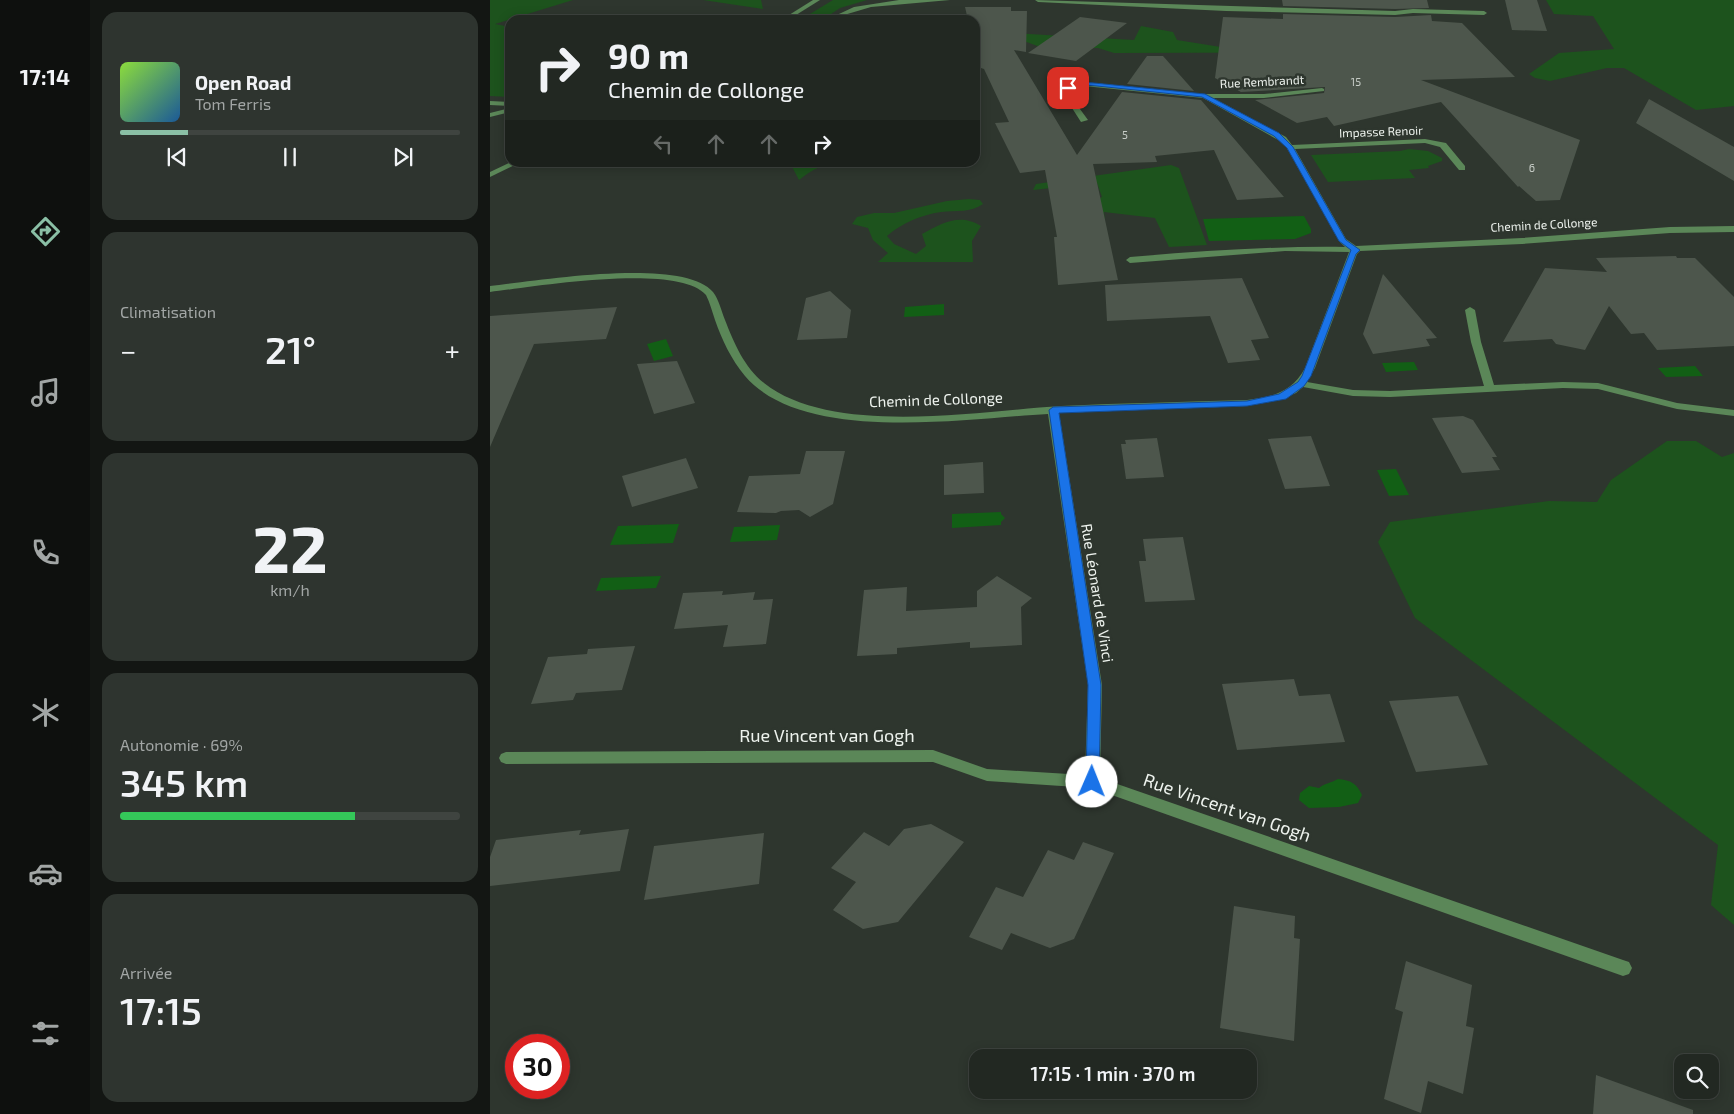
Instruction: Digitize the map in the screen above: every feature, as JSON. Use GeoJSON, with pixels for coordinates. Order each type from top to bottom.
{"type":"FeatureCollection","features":[{"type":"Feature","properties":{"kind":"street"},"geometry":{"type":"LineString","coordinates":[[792,15],[817,0]]}},
{"type":"Feature","properties":{"kind":"street"},"geometry":{"type":"LineString","coordinates":[[838,15],[864,4],[947,0]]}},
{"type":"Feature","properties":{"kind":"street"},"geometry":{"type":"LineString","coordinates":[[1038,0],[1226,9],[1394,13],[1413,11],[1484,12]]}},
{"type":"Feature","properties":{"kind":"street","name":"Rue Rembrandt"},"geometry":{"type":"LineString","coordinates":[[1084,120],[1066,94],[1068,88],[1074,85],[1097,84],[1203,96],[1264,96],[1322,90]]}},
{"type":"Feature","properties":{"kind":"street","name":"Rue Rembrandt"},"geometry":{"type":"LineString","coordinates":[[1203,96],[1277,134],[1290,147],[1343,241],[1356,250]]}},
{"type":"Feature","properties":{"kind":"street"},"geometry":{"type":"LineString","coordinates":[[490,103],[505,104]]}},
{"type":"Feature","properties":{"kind":"street"},"geometry":{"type":"LineString","coordinates":[[490,115],[505,111]]}},
{"type":"Feature","properties":{"kind":"street","name":"Impasse Renoir"},"geometry":{"type":"LineString","coordinates":[[1290,147],[1430,142],[1443,146],[1462,168]]}},
{"type":"Feature","properties":{"kind":"street"},"geometry":{"type":"LineString","coordinates":[[490,175],[507,167]]}},
{"type":"Feature","properties":{"kind":"street","name":"Chemin de Collonge"},"geometry":{"type":"LineString","coordinates":[[1130,260],[1307,248],[1356,250],[1365,247],[1531,240],[1670,230],[1734,230]]}},
{"type":"Feature","properties":{"kind":"street"},"geometry":{"type":"LineString","coordinates":[[1356,250],[1353,253],[1310,368],[1301,384],[1362,393],[1563,385],[1598,386],[1677,406],[1734,413]]}},
{"type":"Feature","properties":{"kind":"street","name":"Chemin de Collonge"},"geometry":{"type":"LineString","coordinates":[[490,289],[598,278],[657,276],[682,280],[701,286],[712,295],[729,345],[749,377],[779,397],[804,407],[850,418],[922,418],[1053,410],[1247,404],[1282,397],[1301,384]]}},
{"type":"Feature","properties":{"kind":"street"},"geometry":{"type":"LineString","coordinates":[[1470,310],[1476,342],[1490,389]]}},
{"type":"Feature","properties":{"kind":"street","name":"Rue Léonard de Vinci"},"geometry":{"type":"LineString","coordinates":[[1053,410],[1095,685],[1092,782]]}},
{"type":"Feature","properties":{"kind":"street","name":"Rue Vincent van Gogh"},"geometry":{"type":"LineString","coordinates":[[506,758],[933,756],[987,776],[1092,782],[1623,968]]}},
{"type":"Feature","properties":{"kind":"shaded area"},"geometry":{"type":"Polygon","coordinates":[[[490,0],[573,0],[524,15],[505,15],[505,21],[495,24],[505,26],[505,97],[490,96],[490,0]]]}},
{"type":"Feature","properties":{"kind":"shaded area"},"geometry":{"type":"Polygon","coordinates":[[[703,0],[761,0],[763,9],[703,0]]]}},
{"type":"Feature","properties":{"kind":"shaded area"},"geometry":{"type":"Polygon","coordinates":[[[833,0],[867,0],[840,8],[830,15],[808,15],[833,0]]]}},
{"type":"Feature","properties":{"kind":"shaded area"},"geometry":{"type":"Polygon","coordinates":[[[1546,0],[1734,0],[1734,106],[1696,110],[1624,68],[1607,68],[1550,81],[1535,78],[1529,74],[1559,53],[1614,49],[1593,16],[1554,14],[1546,0]]]}},
{"type":"Feature","properties":{"kind":"shaded area"},"geometry":{"type":"Polygon","coordinates":[[[1141,26],[1173,32],[1177,40],[1227,48],[1400,52],[1114,53],[1098,48],[1043,48],[980,29],[996,32],[1134,40],[1141,26]]]}},
{"type":"Feature","properties":{"kind":"shaded area"},"geometry":{"type":"Polygon","coordinates":[[[1409,149],[1428,151],[1442,158],[1442,161],[1428,166],[1429,168],[1409,170],[1415,178],[1328,182],[1311,155],[1400,151],[1409,149]]]}},
{"type":"Feature","properties":{"kind":"shaded area"},"geometry":{"type":"Polygon","coordinates":[[[1171,165],[1179,168],[1207,245],[1169,247],[1155,218],[1104,212],[1105,222],[1072,210],[1102,197],[1097,183],[1033,190],[1036,184],[1171,165]]]}},
{"type":"Feature","properties":{"kind":"shaded area"},"geometry":{"type":"Polygon","coordinates":[[[792,167],[821,167],[811,172],[799,180],[792,167]]]}},
{"type":"Feature","properties":{"kind":"shaded area"},"geometry":{"type":"Polygon","coordinates":[[[980,200],[983,204],[973,209],[941,212],[919,217],[905,223],[887,236],[894,244],[916,254],[926,246],[922,234],[951,221],[965,220],[973,222],[981,226],[972,241],[973,262],[878,262],[888,253],[873,240],[868,228],[852,224],[857,217],[874,213],[894,213],[947,201],[980,200]]]}},
{"type":"Feature","properties":{"kind":"shaded area"},"geometry":{"type":"Polygon","coordinates":[[[1304,216],[1311,229],[1311,233],[1295,239],[1209,241],[1203,219],[1304,216]]]}},
{"type":"Feature","properties":{"kind":"shaded area"},"geometry":{"type":"Polygon","coordinates":[[[944,304],[944,315],[904,317],[905,307],[944,304]]]}},
{"type":"Feature","properties":{"kind":"shaded area"},"geometry":{"type":"Polygon","coordinates":[[[666,339],[673,356],[654,361],[647,344],[666,339]]]}},
{"type":"Feature","properties":{"kind":"shaded area"},"geometry":{"type":"Polygon","coordinates":[[[1414,362],[1418,370],[1386,372],[1382,363],[1414,362]]]}},
{"type":"Feature","properties":{"kind":"shaded area"},"geometry":{"type":"Polygon","coordinates":[[[1695,366],[1703,376],[1666,377],[1658,368],[1695,366]]]}},
{"type":"Feature","properties":{"kind":"shaded area"},"geometry":{"type":"Polygon","coordinates":[[[1667,441],[1696,441],[1722,457],[1734,453],[1734,925],[1711,905],[1718,845],[1415,618],[1378,542],[1390,522],[1549,501],[1597,502],[1611,480],[1667,441]]]}},
{"type":"Feature","properties":{"kind":"shaded area"},"geometry":{"type":"Polygon","coordinates":[[[1396,469],[1409,495],[1389,496],[1377,470],[1396,469]]]}},
{"type":"Feature","properties":{"kind":"shaded area"},"geometry":{"type":"Polygon","coordinates":[[[1001,512],[1005,518],[1001,525],[952,528],[952,514],[1001,512]]]}},
{"type":"Feature","properties":{"kind":"shaded area"},"geometry":{"type":"Polygon","coordinates":[[[679,524],[673,543],[610,545],[618,526],[679,524]]]}},
{"type":"Feature","properties":{"kind":"shaded area"},"geometry":{"type":"Polygon","coordinates":[[[780,525],[777,540],[730,542],[734,527],[780,525]]]}},
{"type":"Feature","properties":{"kind":"shaded area"},"geometry":{"type":"Polygon","coordinates":[[[661,576],[656,588],[596,591],[601,578],[661,576]]]}},
{"type":"Feature","properties":{"kind":"shaded area"},"geometry":{"type":"Polygon","coordinates":[[[1338,779],[1347,780],[1358,788],[1362,795],[1358,803],[1339,807],[1309,808],[1299,800],[1300,793],[1309,786],[1319,788],[1338,779]]]}},
{"type":"Feature","properties":{"kind":"building"},"geometry":{"type":"Polygon","coordinates":[[[1282,0],[1427,0],[1429,8],[1283,6],[1282,0]]]}},
{"type":"Feature","properties":{"kind":"building"},"geometry":{"type":"Polygon","coordinates":[[[1505,0],[1537,0],[1547,31],[1512,30],[1505,0]]]}},
{"type":"Feature","properties":{"kind":"building"},"geometry":{"type":"Polygon","coordinates":[[[965,7],[1011,7],[1011,11],[1027,11],[1026,52],[1014,50],[1077,155],[1122,92],[1201,100],[1284,197],[1237,200],[1214,150],[1155,156],[1157,162],[1093,164],[1118,280],[1058,285],[1054,237],[1057,237],[1045,170],[1020,173],[995,123],[1009,122],[984,69],[980,68],[980,15],[967,15],[965,7]]]}},
{"type":"Feature","properties":{"kind":"building"},"geometry":{"type":"Polygon","coordinates":[[[1283,14],[1395,17],[1431,15],[1432,21],[1462,23],[1515,77],[1421,80],[1580,140],[1560,200],[1536,201],[1518,187],[1441,102],[1334,126],[1327,117],[1297,123],[1255,100],[1324,93],[1325,87],[1241,92],[1215,78],[1223,17],[1283,19],[1283,14]]]}},
{"type":"Feature","properties":{"kind":"building"},"geometry":{"type":"Polygon","coordinates":[[[1080,17],[1127,23],[1076,61],[1028,53],[1080,17]]]}},
{"type":"Feature","properties":{"kind":"building"},"geometry":{"type":"Polygon","coordinates":[[[1147,56],[1163,56],[1194,91],[1127,84],[1147,56]]]}},
{"type":"Feature","properties":{"kind":"building"},"geometry":{"type":"Polygon","coordinates":[[[1649,99],[1734,147],[1734,181],[1636,123],[1649,99]]]}},
{"type":"Feature","properties":{"kind":"building"},"geometry":{"type":"Polygon","coordinates":[[[1676,256],[1677,258],[1695,258],[1734,297],[1734,346],[1657,350],[1644,333],[1631,334],[1609,306],[1585,350],[1556,344],[1552,339],[1503,342],[1545,268],[1607,272],[1596,258],[1676,256]]]}},
{"type":"Feature","properties":{"kind":"building"},"geometry":{"type":"Polygon","coordinates":[[[1383,274],[1437,338],[1426,339],[1430,346],[1373,354],[1363,334],[1383,274]]]}},
{"type":"Feature","properties":{"kind":"building"},"geometry":{"type":"Polygon","coordinates":[[[1242,278],[1269,338],[1251,340],[1260,360],[1228,363],[1210,316],[1107,321],[1105,285],[1242,278]]]}},
{"type":"Feature","properties":{"kind":"building"},"geometry":{"type":"Polygon","coordinates":[[[830,291],[851,310],[847,338],[797,340],[806,298],[830,291]]]}},
{"type":"Feature","properties":{"kind":"building"},"geometry":{"type":"Polygon","coordinates":[[[617,307],[606,339],[534,344],[490,447],[490,316],[617,307]]]}},
{"type":"Feature","properties":{"kind":"building"},"geometry":{"type":"Polygon","coordinates":[[[677,361],[695,403],[654,414],[637,364],[677,361]]]}},
{"type":"Feature","properties":{"kind":"building"},"geometry":{"type":"Polygon","coordinates":[[[1463,416],[1473,420],[1497,457],[1492,457],[1500,470],[1462,473],[1432,418],[1463,416]]]}},
{"type":"Feature","properties":{"kind":"building"},"geometry":{"type":"Polygon","coordinates":[[[1311,436],[1330,486],[1285,489],[1268,439],[1311,436]]]}},
{"type":"Feature","properties":{"kind":"building"},"geometry":{"type":"Polygon","coordinates":[[[1157,438],[1164,477],[1126,479],[1121,444],[1126,444],[1125,440],[1157,438]]]}},
{"type":"Feature","properties":{"kind":"building"},"geometry":{"type":"Polygon","coordinates":[[[806,451],[845,451],[833,504],[810,517],[799,510],[776,513],[737,512],[749,476],[800,474],[806,451]]]}},
{"type":"Feature","properties":{"kind":"building"},"geometry":{"type":"Polygon","coordinates":[[[686,458],[698,488],[632,507],[622,476],[686,458]]]}},
{"type":"Feature","properties":{"kind":"building"},"geometry":{"type":"Polygon","coordinates":[[[983,462],[984,493],[944,495],[944,465],[983,462]]]}},
{"type":"Feature","properties":{"kind":"building"},"geometry":{"type":"Polygon","coordinates":[[[1183,537],[1195,600],[1145,602],[1139,561],[1146,561],[1143,539],[1183,537]]]}},
{"type":"Feature","properties":{"kind":"building"},"geometry":{"type":"Polygon","coordinates":[[[997,576],[1032,598],[1021,607],[1022,645],[970,648],[970,642],[897,648],[897,654],[857,656],[864,590],[907,587],[906,611],[977,607],[977,591],[997,576]]]}},
{"type":"Feature","properties":{"kind":"building"},"geometry":{"type":"Polygon","coordinates":[[[723,591],[722,595],[755,592],[753,600],[773,599],[766,644],[723,647],[728,625],[674,629],[683,593],[723,591]]]}},
{"type":"Feature","properties":{"kind":"building"},"geometry":{"type":"Polygon","coordinates":[[[635,646],[622,690],[576,693],[573,700],[531,704],[548,657],[587,654],[588,649],[635,646]]]}},
{"type":"Feature","properties":{"kind":"building"},"geometry":{"type":"Polygon","coordinates":[[[1294,679],[1299,696],[1330,694],[1345,742],[1237,750],[1222,684],[1294,679]]]}},
{"type":"Feature","properties":{"kind":"building"},"geometry":{"type":"Polygon","coordinates":[[[1458,696],[1488,765],[1416,772],[1389,701],[1458,696]]]}},
{"type":"Feature","properties":{"kind":"building"},"geometry":{"type":"Polygon","coordinates":[[[931,824],[964,842],[898,922],[863,929],[833,910],[856,882],[831,868],[864,832],[889,846],[904,829],[931,824]]]}},
{"type":"Feature","properties":{"kind":"building"},"geometry":{"type":"Polygon","coordinates":[[[629,829],[620,871],[490,886],[490,857],[496,840],[581,830],[579,835],[629,829]]]}},
{"type":"Feature","properties":{"kind":"building"},"geometry":{"type":"Polygon","coordinates":[[[764,833],[759,884],[644,900],[654,846],[764,833]]]}},
{"type":"Feature","properties":{"kind":"building"},"geometry":{"type":"Polygon","coordinates":[[[1083,842],[1114,853],[1074,939],[1050,948],[1011,933],[1002,950],[969,937],[996,887],[1023,897],[1048,850],[1074,860],[1083,842]]]}},
{"type":"Feature","properties":{"kind":"building"},"geometry":{"type":"Polygon","coordinates":[[[1234,906],[1295,916],[1294,938],[1300,939],[1294,1041],[1220,1028],[1234,906]]]}},
{"type":"Feature","properties":{"kind":"building"},"geometry":{"type":"Polygon","coordinates":[[[1406,961],[1472,985],[1466,1026],[1474,1028],[1463,1094],[1428,1081],[1421,1113],[1384,1099],[1403,1012],[1395,1009],[1406,961]]]}},
{"type":"Feature","properties":{"kind":"building"},"geometry":{"type":"Polygon","coordinates":[[[1596,1075],[1693,1110],[1693,1114],[1593,1114],[1596,1075]]]}},
{"type":"Feature","properties":{"kind":"route"},"geometry":{"type":"LineString","coordinates":[[1068,88],[1074,85],[1097,84],[1203,96],[1277,134],[1290,147],[1343,241],[1356,250],[1353,253],[1310,368],[1301,384],[1292,392],[1271,400],[1247,404],[1053,410],[1095,685],[1092,782]]}}]}
